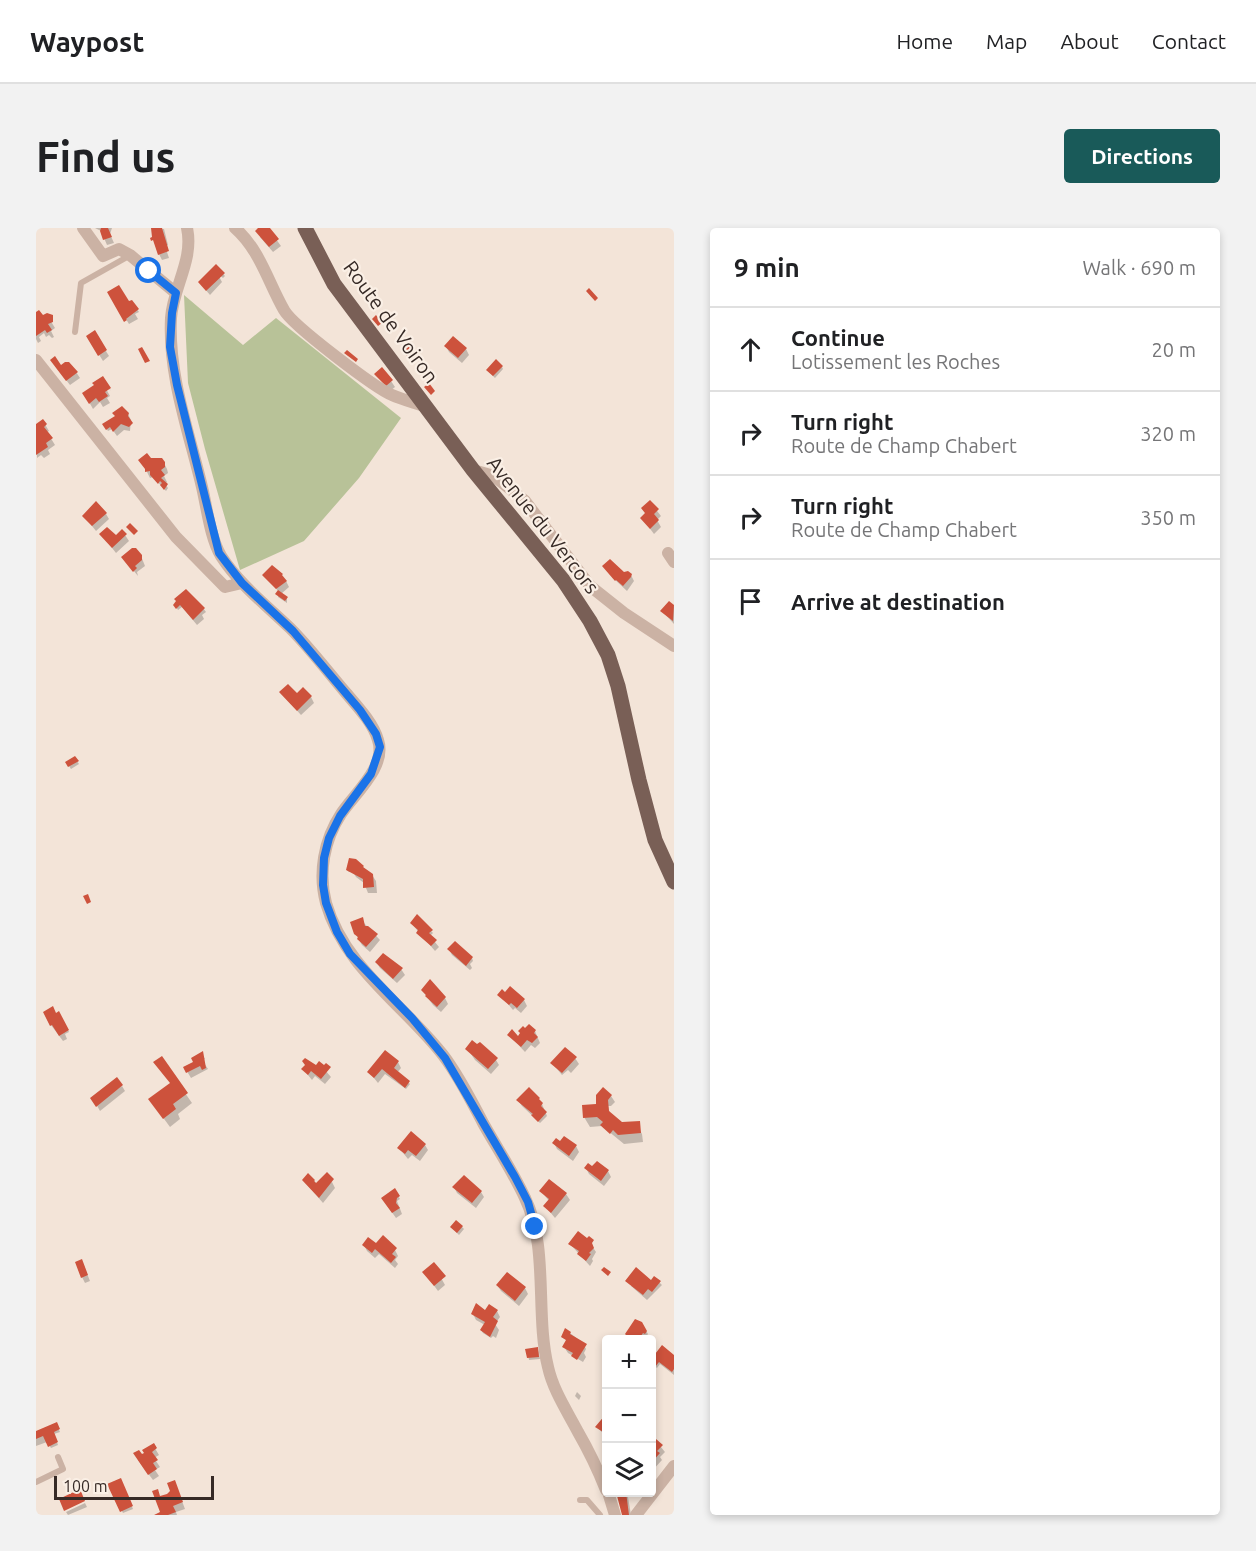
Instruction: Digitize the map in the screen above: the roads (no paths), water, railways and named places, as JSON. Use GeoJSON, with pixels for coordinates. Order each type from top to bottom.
{"type":"FeatureCollection","features":[{"type":"Feature","properties":{"kind":"main road","name":"Route de Voiron"},"geometry":{"type":"LineString","coordinates":[[305,228],[334,284],[427,407]]}},
{"type":"Feature","properties":{"kind":"main road","name":"Avenue du Vercors"},"geometry":{"type":"LineString","coordinates":[[427,407],[473,470],[563,580],[590,621],[608,655],[618,686],[655,840],[674,882]]}},
{"type":"Feature","properties":{"kind":"street"},"geometry":{"type":"LineString","coordinates":[[83,228],[104,256],[119,249],[130,255],[176,293]]}},
{"type":"Feature","properties":{"kind":"street"},"geometry":{"type":"LineString","coordinates":[[187,228],[190,240],[187,261],[172,313],[170,347],[177,385],[219,553],[242,583],[293,631],[360,710],[376,734],[380,747],[378,759],[371,774],[340,816],[329,838],[324,858],[323,885],[326,903],[337,932],[350,954],[412,1018],[445,1058],[476,1108],[528,1202],[535,1227],[540,1270],[542,1337],[548,1371],[602,1479]]}},
{"type":"Feature","properties":{"kind":"street"},"geometry":{"type":"LineString","coordinates":[[235,228],[244,236],[262,262],[285,313],[330,351],[390,395],[427,407]]}},
{"type":"Feature","properties":{"kind":"street"},"geometry":{"type":"LineString","coordinates":[[36,360],[176,537],[225,587],[242,583]]}},
{"type":"Feature","properties":{"kind":"street"},"geometry":{"type":"LineString","coordinates":[[473,470],[494,476],[525,501],[590,586],[624,613],[674,646]]}},
{"type":"Feature","properties":{"kind":"street"},"geometry":{"type":"LineString","coordinates":[[636,1515],[674,1466]]}},
{"type":"Feature","properties":{"kind":"street"},"geometry":{"type":"LineString","coordinates":[[609,1497],[615,1515]]}},
{"type":"Feature","properties":{"kind":"lane"},"geometry":{"type":"LineString","coordinates":[[75,332],[81,283],[130,255]]}},
{"type":"Feature","properties":{"kind":"lane"},"geometry":{"type":"LineString","coordinates":[[36,1482],[63,1469],[58,1457]]}},
{"type":"Feature","properties":{"kind":"lane"},"geometry":{"type":"LineString","coordinates":[[580,1500],[588,1500],[600,1515]]}}]}
